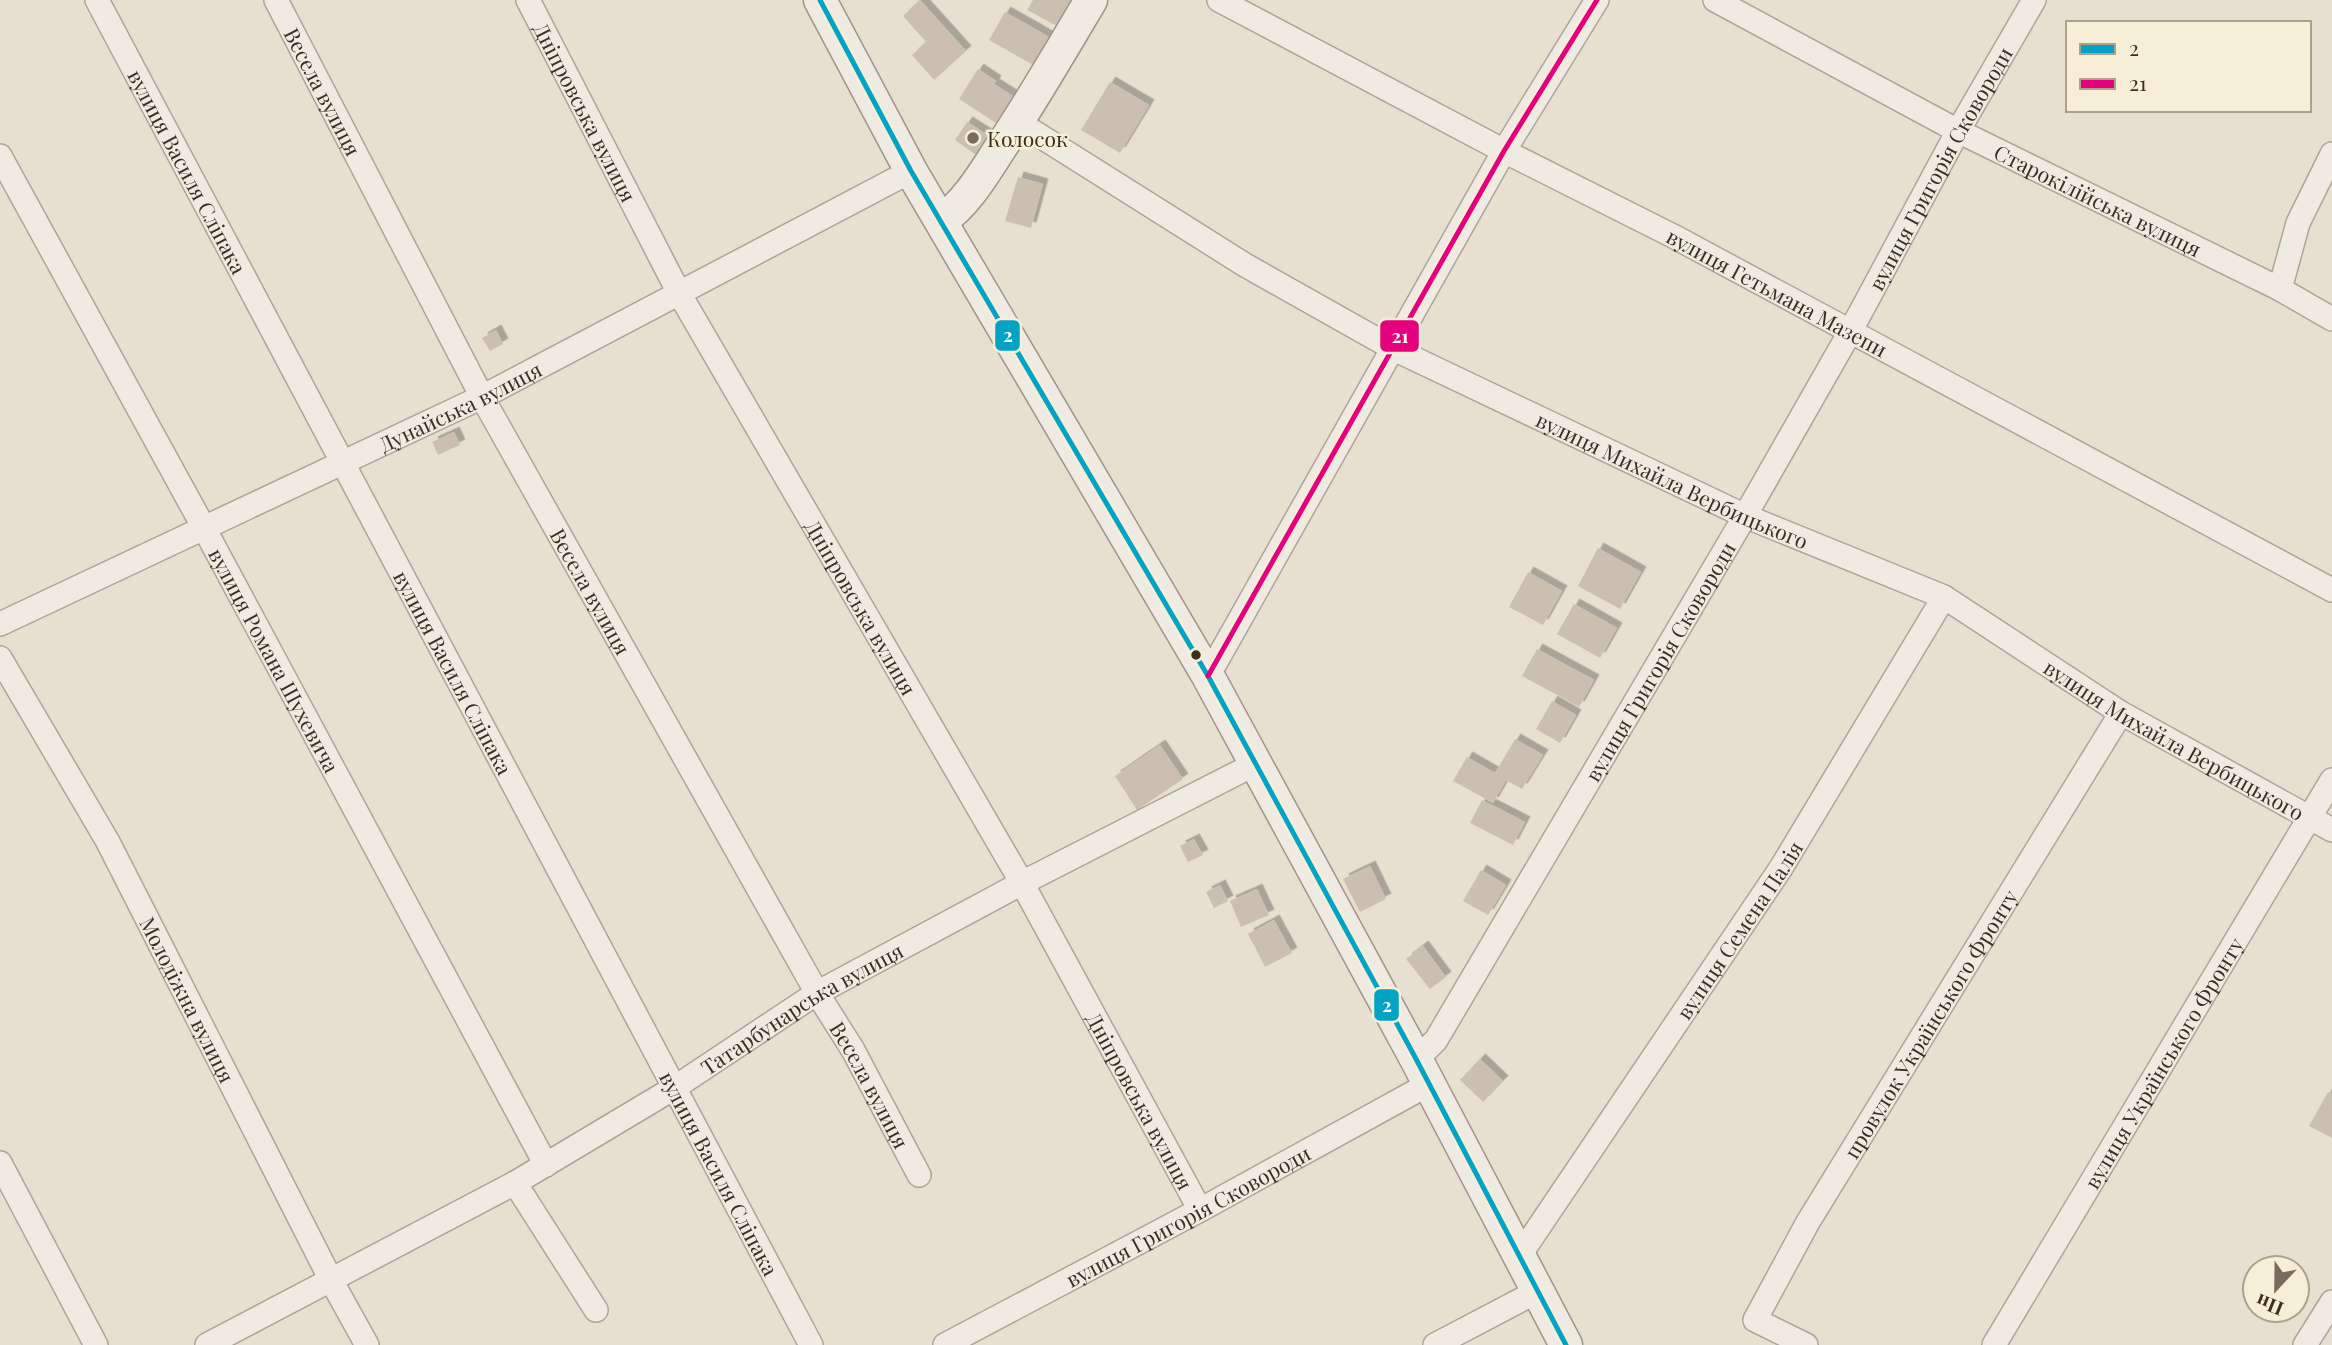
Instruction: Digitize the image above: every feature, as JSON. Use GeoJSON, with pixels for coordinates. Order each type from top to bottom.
{"type":"FeatureCollection","features":[{"type":"Feature","properties":{"kind":"main road"},"geometry":{"type":"LineString","coordinates":[[820,0],[911,171],[1208,676],[1422,1071],[1566,1345]]}},
{"type":"Feature","properties":{"kind":"main road"},"geometry":{"type":"LineString","coordinates":[[941,221],[953,213],[976,185],[1018,122],[1091,0]]}},
{"type":"Feature","properties":{"kind":"street","name":"вулиця Василя Сліпака"},"geometry":{"type":"LineString","coordinates":[[97,0],[811,1345]]}},
{"type":"Feature","properties":{"kind":"street","name":"Весела вулиця"},"geometry":{"type":"LineString","coordinates":[[276,0],[482,397],[817,993],[853,1050],[919,1175]]}},
{"type":"Feature","properties":{"kind":"street","name":"Дніпровська вулиця"},"geometry":{"type":"LineString","coordinates":[[528,0],[679,293],[1022,883],[1200,1210]]}},
{"type":"Feature","properties":{"kind":"street","name":"вулиця Гетьмана Мазепи"},"geometry":{"type":"LineString","coordinates":[[1219,0],[1504,151],[1673,236],[2332,590]]}},
{"type":"Feature","properties":{"kind":"street"},"geometry":{"type":"LineString","coordinates":[[1208,676],[1504,151],[1597,0]]}},
{"type":"Feature","properties":{"kind":"street","name":"Старокілійська вулиця"},"geometry":{"type":"LineString","coordinates":[[1715,0],[1958,131],[2280,289],[2332,319]]}},
{"type":"Feature","properties":{"kind":"street","name":"вулиця Григорія Сковороди"},"geometry":{"type":"LineString","coordinates":[[945,1345],[1200,1210],[1422,1071],[1436,1040],[1745,516],[1850,332],[1958,131],[2034,0]]}},
{"type":"Feature","properties":{"kind":"street","name":"вулиця Михайла Вербицького"},"geometry":{"type":"LineString","coordinates":[[1018,122],[1245,265],[1394,349],[1745,516],[1944,597],[2121,713],[2332,830]]}},
{"type":"Feature","properties":{"kind":"street"},"geometry":{"type":"LineString","coordinates":[[2280,289],[2298,223],[2332,154]]}},
{"type":"Feature","properties":{"kind":"street","name":"вулиця Романа Шухевича"},"geometry":{"type":"LineString","coordinates":[[0,156],[204,528],[546,1165]]}},
{"type":"Feature","properties":{"kind":"street","name":"Дунайська вулиця"},"geometry":{"type":"LineString","coordinates":[[0,624],[482,397],[911,171]]}},
{"type":"Feature","properties":{"kind":"street","name":"вулиця Семена Палія"},"geometry":{"type":"LineString","coordinates":[[1520,1255],[1781,868],[1944,597]]}},
{"type":"Feature","properties":{"kind":"street","name":"Молодіжна вулиця"},"geometry":{"type":"LineString","coordinates":[[0,658],[108,842],[331,1280],[367,1345]]}},
{"type":"Feature","properties":{"kind":"street","name":"провулок Українського Фронту"},"geometry":{"type":"LineString","coordinates":[[1806,1345],[1772,1337],[1755,1320],[1808,1222],[2121,713]]}},
{"type":"Feature","properties":{"kind":"street","name":"Татарбунарська вулиця"},"geometry":{"type":"LineString","coordinates":[[207,1345],[515,1183],[674,1088],[817,993],[1022,883],[1255,764]]}},
{"type":"Feature","properties":{"kind":"street","name":"вулиця Українського Фронту"},"geometry":{"type":"LineString","coordinates":[[1994,1345],[2332,780]]}},
{"type":"Feature","properties":{"kind":"street"},"geometry":{"type":"LineString","coordinates":[[0,1163],[96,1345]]}},
{"type":"Feature","properties":{"kind":"street"},"geometry":{"type":"LineString","coordinates":[[515,1183],[596,1310]]}},
{"type":"Feature","properties":{"kind":"street"},"geometry":{"type":"LineString","coordinates":[[1435,1345],[1538,1291]]}},
{"type":"Feature","properties":{"kind":"street"},"geometry":{"type":"LineString","coordinates":[[2305,1345],[2332,1302]]}},
{"type":"Feature","properties":{"kind":"building"},"geometry":{"type":"Polygon","coordinates":[[[920,0],[966,51],[934,80],[912,55],[926,42],[903,16],[920,0]]]}},
{"type":"Feature","properties":{"kind":"building"},"geometry":{"type":"Polygon","coordinates":[[[1033,0],[1074,0],[1059,27],[1027,10],[1033,0]]]}},
{"type":"Feature","properties":{"kind":"building"},"geometry":{"type":"Polygon","coordinates":[[[1005,12],[1049,37],[1033,65],[989,40],[1005,12]]]}},
{"type":"Feature","properties":{"kind":"building"},"geometry":{"type":"Polygon","coordinates":[[[978,69],[996,81],[994,84],[1013,96],[996,123],[959,99],[978,69]]]}},
{"type":"Feature","properties":{"kind":"building"},"geometry":{"type":"Polygon","coordinates":[[[1110,82],[1149,105],[1120,153],[1081,130],[1110,82]]]}},
{"type":"Feature","properties":{"kind":"building","name":"Колосок"},"geometry":{"type":"Polygon","coordinates":[[[967,122],[991,137],[979,157],[955,140],[967,122]]]}},
{"type":"Feature","properties":{"kind":"building"},"geometry":{"type":"Polygon","coordinates":[[[1018,177],[1043,184],[1031,228],[1005,221],[1018,177]]]}},
{"type":"Feature","properties":{"kind":"building"},"geometry":{"type":"Polygon","coordinates":[[[496,330],[503,344],[490,351],[482,338],[496,330]]]}},
{"type":"Feature","properties":{"kind":"building"},"geometry":{"type":"Polygon","coordinates":[[[454,432],[460,445],[438,455],[432,442],[454,432]]]}},
{"type":"Feature","properties":{"kind":"building"},"geometry":{"type":"Polygon","coordinates":[[[1598,548],[1641,572],[1620,609],[1578,586],[1598,548]]]}},
{"type":"Feature","properties":{"kind":"building"},"geometry":{"type":"Polygon","coordinates":[[[1528,572],[1562,591],[1543,625],[1509,607],[1528,572]]]}},
{"type":"Feature","properties":{"kind":"building"},"geometry":{"type":"Polygon","coordinates":[[[1574,604],[1617,628],[1600,658],[1557,634],[1574,604]]]}},
{"type":"Feature","properties":{"kind":"building"},"geometry":{"type":"Polygon","coordinates":[[[1537,649],[1594,680],[1579,707],[1522,676],[1537,649]]]}},
{"type":"Feature","properties":{"kind":"building"},"geometry":{"type":"Polygon","coordinates":[[[1552,701],[1576,715],[1560,743],[1536,729],[1552,701]]]}},
{"type":"Feature","properties":{"kind":"building"},"geometry":{"type":"Polygon","coordinates":[[[1515,739],[1543,755],[1522,789],[1506,780],[1493,803],[1453,781],[1467,757],[1495,773],[1515,739]]]}},
{"type":"Feature","properties":{"kind":"building"},"geometry":{"type":"Polygon","coordinates":[[[1160,745],[1183,779],[1137,810],[1115,776],[1160,745]]]}},
{"type":"Feature","properties":{"kind":"building"},"geometry":{"type":"Polygon","coordinates":[[[1482,800],[1525,822],[1513,845],[1470,823],[1482,800]]]}},
{"type":"Feature","properties":{"kind":"building"},"geometry":{"type":"Polygon","coordinates":[[[1194,839],[1203,855],[1188,862],[1180,846],[1194,839]]]}},
{"type":"Feature","properties":{"kind":"building"},"geometry":{"type":"Polygon","coordinates":[[[1370,866],[1386,899],[1360,912],[1343,879],[1370,866]]]}},
{"type":"Feature","properties":{"kind":"building"},"geometry":{"type":"Polygon","coordinates":[[[1481,870],[1506,885],[1488,915],[1463,901],[1481,870]]]}},
{"type":"Feature","properties":{"kind":"building"},"geometry":{"type":"Polygon","coordinates":[[[1220,885],[1228,901],[1214,908],[1206,892],[1220,885]]]}},
{"type":"Feature","properties":{"kind":"building"},"geometry":{"type":"Polygon","coordinates":[[[1257,889],[1269,915],[1241,927],[1230,901],[1257,889]]]}},
{"type":"Feature","properties":{"kind":"building"},"geometry":{"type":"Polygon","coordinates":[[[1274,920],[1292,953],[1265,967],[1248,934],[1274,920]]]}},
{"type":"Feature","properties":{"kind":"building"},"geometry":{"type":"Polygon","coordinates":[[[1423,946],[1446,977],[1430,989],[1406,959],[1423,946]]]}},
{"type":"Feature","properties":{"kind":"building"},"geometry":{"type":"Polygon","coordinates":[[[1480,1059],[1503,1081],[1483,1102],[1460,1080],[1480,1059]]]}},
{"type":"Feature","properties":{"kind":"building"},"geometry":{"type":"Polygon","coordinates":[[[2328,1092],[2332,1094],[2332,1138],[2309,1126],[2328,1092]]]}},
{"type":"Feature","properties":{"kind":"transit line","name":"2"},"geometry":{"type":"LineString","coordinates":[[820,0],[911,171],[1208,676],[1415,1057],[1566,1345]]}},
{"type":"Feature","properties":{"kind":"transit line","name":"21"},"geometry":{"type":"LineString","coordinates":[[1208,676],[1504,151],[1597,0]]}},
{"type":"Feature","properties":{"kind":"place","name":"Колосок"},"geometry":{"type":"Point","coordinates":[973,138]}}]}
